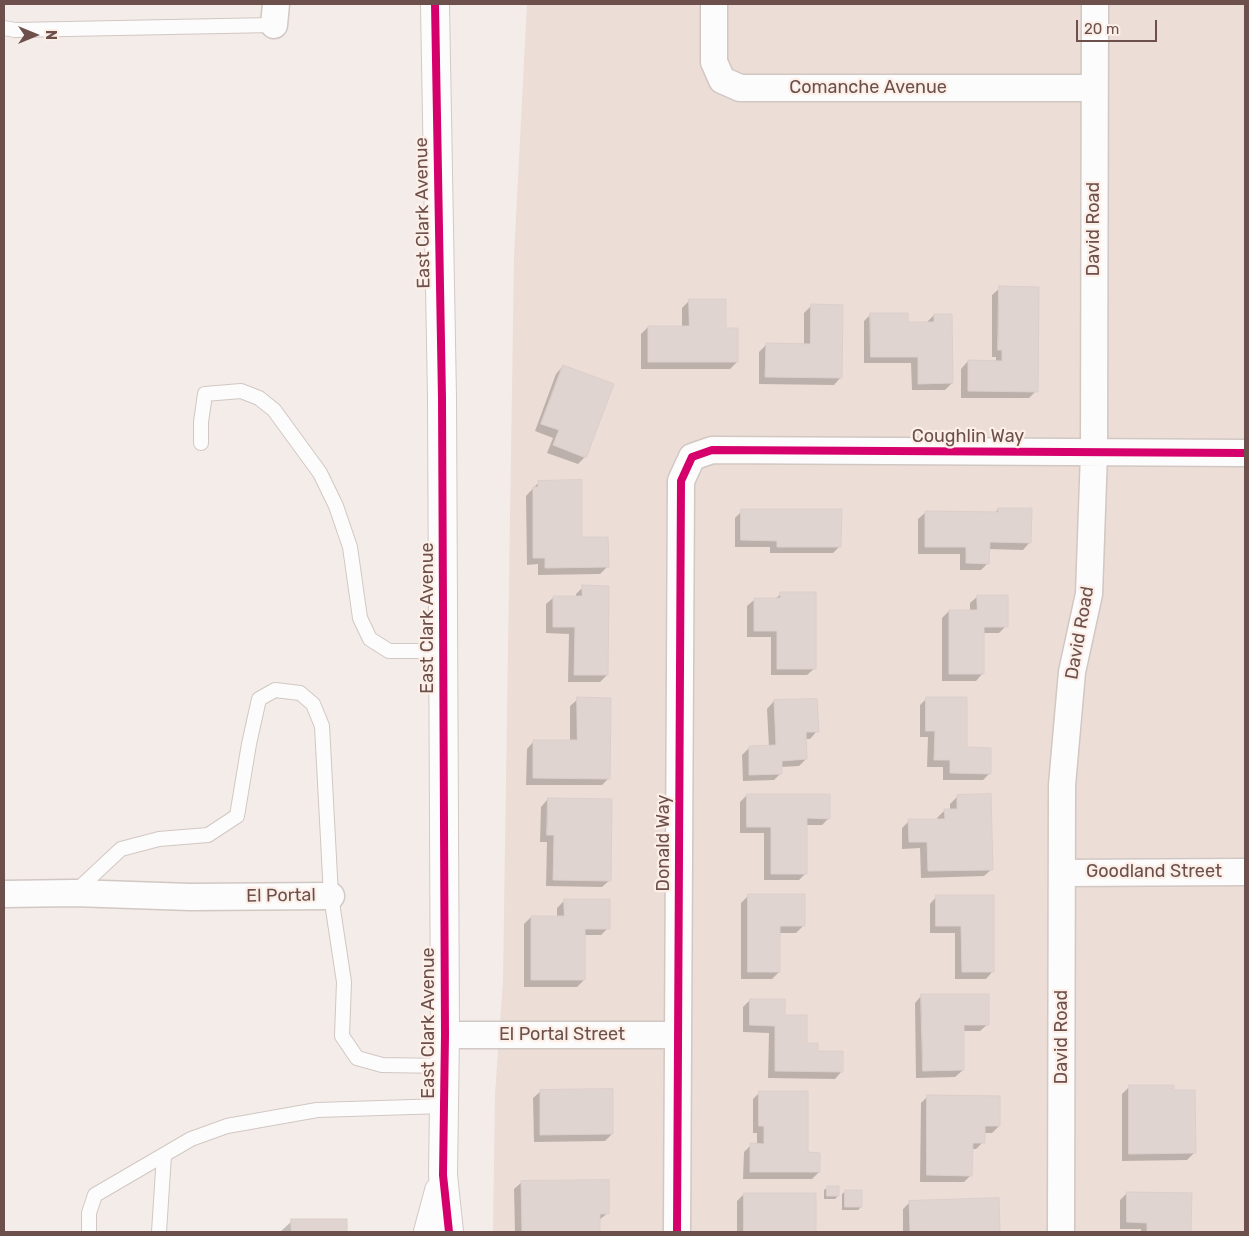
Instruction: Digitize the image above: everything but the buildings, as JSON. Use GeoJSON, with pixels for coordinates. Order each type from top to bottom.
{"type":"FeatureCollection","features":[{"type":"Feature","properties":{"kind":"main road","name":"East Clark Avenue"},"geometry":{"type":"LineString","coordinates":[[434,4],[442,398],[445,1035],[443,1175],[449,1232]]}},
{"type":"Feature","properties":{"kind":"main road","name":"East Clark Avenue"},"geometry":{"type":"LineString","coordinates":[[428,1232],[443,1175]]}},
{"type":"Feature","properties":{"kind":"street","name":"Comanche Avenue"},"geometry":{"type":"LineString","coordinates":[[714,4],[714,62],[722,80],[740,88],[1094,88]]}},
{"type":"Feature","properties":{"kind":"street","name":"David Road"},"geometry":{"type":"LineString","coordinates":[[1061,1232],[1062,785],[1072,672],[1089,594],[1094,453],[1094,4]]}},
{"type":"Feature","properties":{"kind":"street","name":"Coughlin Way"},"geometry":{"type":"LineString","coordinates":[[692,456],[712,450],[1245,454]]}},
{"type":"Feature","properties":{"kind":"street","name":"Donald Way"},"geometry":{"type":"LineString","coordinates":[[676,1232],[681,482],[692,456]]}},
{"type":"Feature","properties":{"kind":"street","name":"Goodland Street"},"geometry":{"type":"LineString","coordinates":[[1063,872],[1245,872]]}},
{"type":"Feature","properties":{"kind":"street","name":"El Portal"},"geometry":{"type":"LineString","coordinates":[[4,894],[74,893],[190,898],[330,896]]}},
{"type":"Feature","properties":{"kind":"street","name":"El Portal Street"},"geometry":{"type":"LineString","coordinates":[[445,1035],[678,1035]]}},
{"type":"Feature","properties":{"kind":"lane"},"geometry":{"type":"LineString","coordinates":[[4,28],[14,30],[275,14]]}},
{"type":"Feature","properties":{"kind":"lane"},"geometry":{"type":"LineString","coordinates":[[201,443],[201,422],[205,394],[241,391],[259,398],[274,410],[320,473],[336,506],[350,547],[360,618],[370,639],[389,651],[443,652]]}},
{"type":"Feature","properties":{"kind":"lane"},"geometry":{"type":"LineString","coordinates":[[74,893],[121,849],[159,839],[208,835],[237,816],[249,744],[259,699],[275,690],[300,693],[313,704],[322,726],[330,896]]}},
{"type":"Feature","properties":{"kind":"lane","name":"El Portal"},"geometry":{"type":"LineString","coordinates":[[330,896],[344,982],[342,1036],[357,1058],[382,1064],[445,1066]]}},
{"type":"Feature","properties":{"kind":"lane"},"geometry":{"type":"LineString","coordinates":[[89,1232],[90,1213],[95,1195],[191,1139],[227,1126],[317,1110],[444,1106]]}},
{"type":"Feature","properties":{"kind":"lane"},"geometry":{"type":"LineString","coordinates":[[159,1232],[164,1155]]}},
{"type":"Feature","properties":{"kind":"shaded area"},"geometry":{"type":"Polygon","coordinates":[[[527,4],[1245,4],[1245,1232],[493,1232],[495,1094],[503,980],[514,257],[527,4]]]}},
{"type":"Feature","properties":{"kind":"cycle path"},"geometry":{"type":"LineString","coordinates":[[435,4],[442,398],[445,1035],[443,1175],[449,1232]]}},
{"type":"Feature","properties":{"kind":"cycle path"},"geometry":{"type":"LineString","coordinates":[[677,1232],[681,481],[692,457],[712,450],[1245,453]]}}]}
